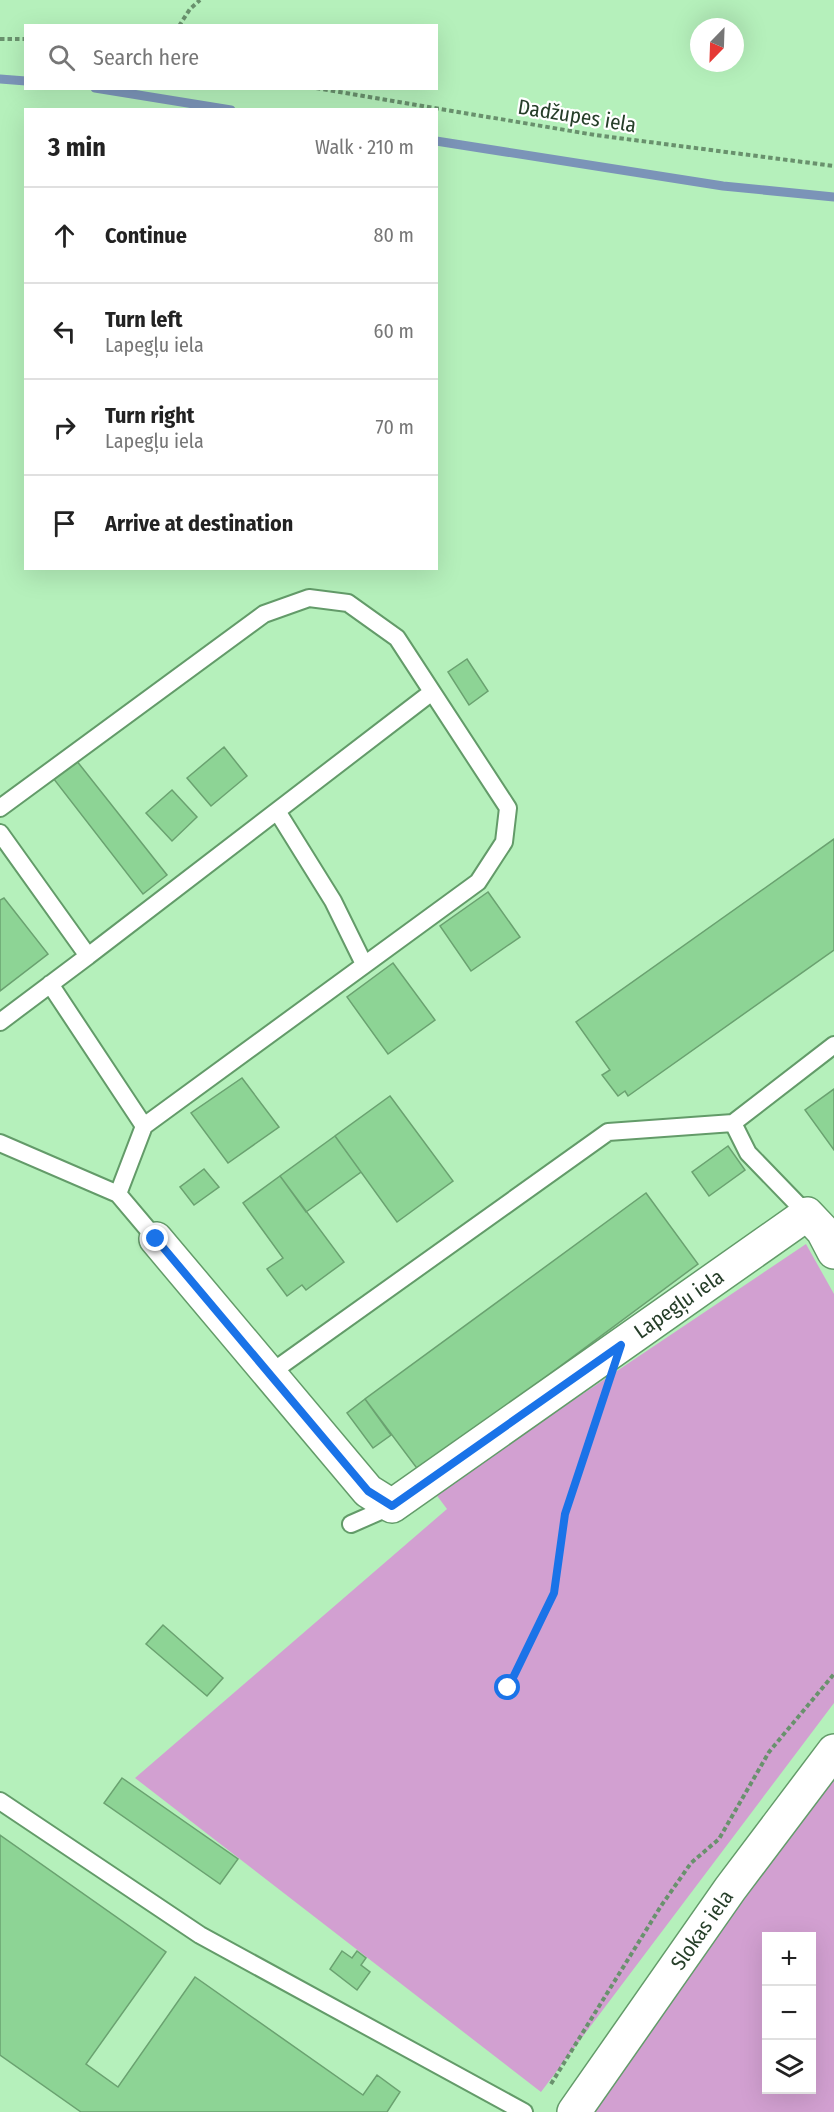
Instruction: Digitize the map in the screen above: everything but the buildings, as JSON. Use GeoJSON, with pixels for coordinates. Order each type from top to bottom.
{"type":"FeatureCollection","features":[{"type":"Feature","properties":{"kind":"street"},"geometry":{"type":"LineString","coordinates":[[807,1214],[823,1231],[834,1252]]}},
{"type":"Feature","properties":{"kind":"street","name":"Lapegļu iela"},"geometry":{"type":"LineString","coordinates":[[392,1506],[807,1214]]}},
{"type":"Feature","properties":{"kind":"street"},"geometry":{"type":"LineString","coordinates":[[156,1239],[368,1491],[392,1506]]}},
{"type":"Feature","properties":{"kind":"street","name":"Slokas iela"},"geometry":{"type":"LineString","coordinates":[[574,2112],[730,1889],[834,1751]]}},
{"type":"Feature","properties":{"kind":"lane"},"geometry":{"type":"LineString","coordinates":[[0,808],[264,614],[309,598],[348,603],[398,638],[508,808],[504,842],[478,882],[144,1126],[118,1194]]}},
{"type":"Feature","properties":{"kind":"lane"},"geometry":{"type":"LineString","coordinates":[[0,1022],[432,692]]}},
{"type":"Feature","properties":{"kind":"lane"},"geometry":{"type":"LineString","coordinates":[[277,811],[333,901],[364,964]]}},
{"type":"Feature","properties":{"kind":"lane"},"geometry":{"type":"LineString","coordinates":[[0,833],[88,956]]}},
{"type":"Feature","properties":{"kind":"lane"},"geometry":{"type":"LineString","coordinates":[[50,984],[144,1126]]}},
{"type":"Feature","properties":{"kind":"lane"},"geometry":{"type":"LineString","coordinates":[[269,1374],[608,1132],[733,1123],[834,1045]]}},
{"type":"Feature","properties":{"kind":"lane"},"geometry":{"type":"LineString","coordinates":[[733,1123],[748,1153],[807,1214]]}},
{"type":"Feature","properties":{"kind":"lane"},"geometry":{"type":"LineString","coordinates":[[0,1143],[118,1194],[156,1239]]}},
{"type":"Feature","properties":{"kind":"lane"},"geometry":{"type":"LineString","coordinates":[[351,1524],[392,1506]]}},
{"type":"Feature","properties":{"kind":"lane"},"geometry":{"type":"LineString","coordinates":[[0,1801],[200,1935],[524,2112]]}},
{"type":"Feature","properties":{"kind":"path"},"geometry":{"type":"LineString","coordinates":[[180,24],[190,9],[200,0]]}},
{"type":"Feature","properties":{"kind":"path"},"geometry":{"type":"LineString","coordinates":[[0,39],[24,39]]}},
{"type":"Feature","properties":{"kind":"path","name":"Dadžupes iela"},"geometry":{"type":"LineString","coordinates":[[328,90],[435,108]]}},
{"type":"Feature","properties":{"kind":"path","name":"Dadžupes iela"},"geometry":{"type":"LineString","coordinates":[[438,109],[595,135],[834,166]]}},
{"type":"Feature","properties":{"kind":"path"},"geometry":{"type":"LineString","coordinates":[[508,1688],[554,1593],[565,1514],[621,1345]]}},
{"type":"Feature","properties":{"kind":"path"},"geometry":{"type":"LineString","coordinates":[[548,2088],[661,1906],[691,1863],[719,1839],[769,1752],[834,1674]]}},
{"type":"Feature","properties":{"kind":"shaded area"},"geometry":{"type":"Polygon","coordinates":[[[806,1244],[834,1294],[834,1703],[541,2092],[135,1778],[447,1509],[435,1493],[806,1244]]]}},
{"type":"Feature","properties":{"kind":"shaded area"},"geometry":{"type":"Polygon","coordinates":[[[834,1765],[834,2112],[574,2112],[834,1765]]]}},
{"type":"Feature","properties":{"kind":"waterway"},"geometry":{"type":"LineString","coordinates":[[0,79],[24,81]]}},
{"type":"Feature","properties":{"kind":"waterway"},"geometry":{"type":"LineString","coordinates":[[107,90],[219,108]]}},
{"type":"Feature","properties":{"kind":"waterway"},"geometry":{"type":"LineString","coordinates":[[438,141],[723,186],[834,197]]}},
{"type":"Feature","properties":{"kind":"route"},"geometry":{"type":"LineString","coordinates":[[156,1239],[368,1491],[392,1506],[621,1345],[565,1514],[554,1593],[508,1688]]}}]}
